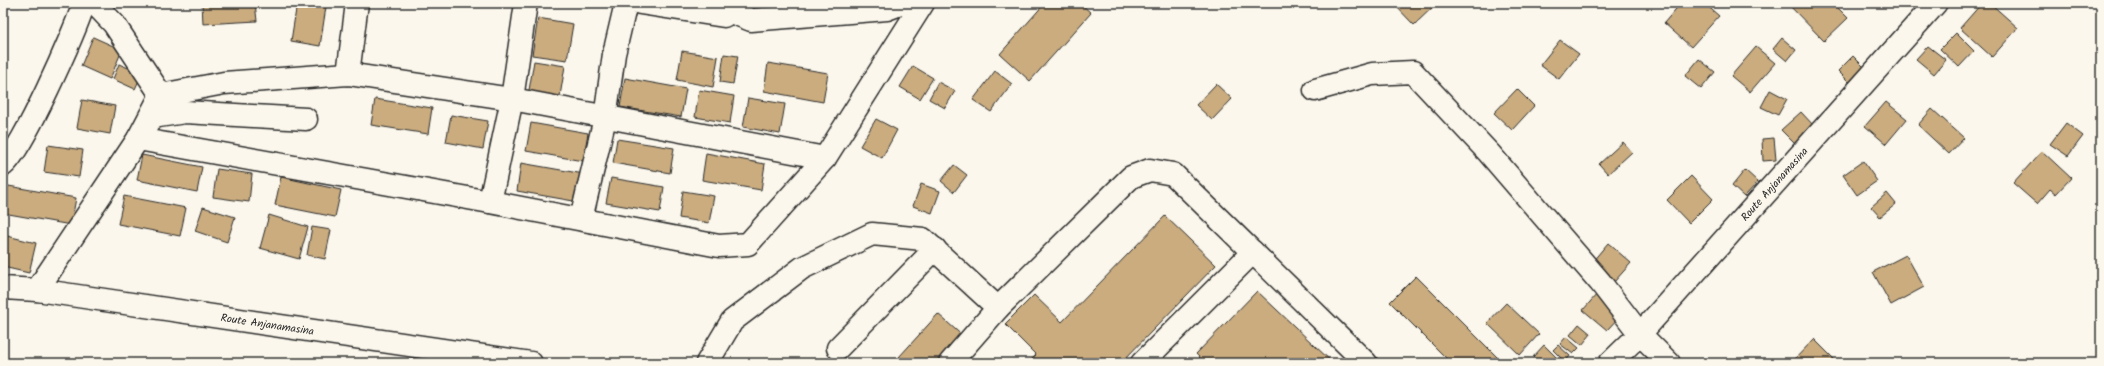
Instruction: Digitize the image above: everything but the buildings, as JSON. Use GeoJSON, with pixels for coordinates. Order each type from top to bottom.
{"type":"FeatureCollection","features":[{"type":"Feature","properties":{"kind":"street"},"geometry":{"type":"LineString","coordinates":[[3,165],[9,161],[30,123],[77,25],[84,3]]}},
{"type":"Feature","properties":{"kind":"street"},"geometry":{"type":"LineString","coordinates":[[94,3],[114,24],[161,94]]}},
{"type":"Feature","properties":{"kind":"street"},"geometry":{"type":"LineString","coordinates":[[348,74],[357,3]]}},
{"type":"Feature","properties":{"kind":"street"},"geometry":{"type":"LineString","coordinates":[[490,202],[512,100],[526,3]]}},
{"type":"Feature","properties":{"kind":"street"},"geometry":{"type":"LineString","coordinates":[[581,219],[605,118],[614,54],[626,3]]}},
{"type":"Feature","properties":{"kind":"street"},"geometry":{"type":"LineString","coordinates":[[640,3],[751,20],[887,9],[903,3]]}},
{"type":"Feature","properties":{"kind":"street"},"geometry":{"type":"LineString","coordinates":[[708,3],[751,20]]}},
{"type":"Feature","properties":{"kind":"street"},"geometry":{"type":"LineString","coordinates":[[138,139],[490,202],[719,246],[748,244],[825,158],[923,3]]}},
{"type":"Feature","properties":{"kind":"street","name":"Route Anjanamasina"},"geometry":{"type":"LineString","coordinates":[[1610,363],[1640,334],[1936,3]]}},
{"type":"Feature","properties":{"kind":"street"},"geometry":{"type":"LineString","coordinates":[[1316,90],[1372,74],[1413,72],[1489,153],[1600,282],[1640,334],[1669,363]]}},
{"type":"Feature","properties":{"kind":"street"},"geometry":{"type":"LineString","coordinates":[[161,94],[224,83],[348,74],[512,100],[825,158]]}},
{"type":"Feature","properties":{"kind":"street"},"geometry":{"type":"LineString","coordinates":[[138,139],[161,94]]}},
{"type":"Feature","properties":{"kind":"street"},"geometry":{"type":"LineString","coordinates":[[37,290],[152,117],[185,112],[306,119]]}},
{"type":"Feature","properties":{"kind":"street"},"geometry":{"type":"LineString","coordinates":[[950,363],[998,308],[1131,178],[1150,170],[1173,174],[1366,363]]}},
{"type":"Feature","properties":{"kind":"street"},"geometry":{"type":"LineString","coordinates":[[707,363],[732,321],[802,268],[872,234],[924,239],[998,308]]}},
{"type":"Feature","properties":{"kind":"street"},"geometry":{"type":"LineString","coordinates":[[838,348],[935,249]]}},
{"type":"Feature","properties":{"kind":"street"},"geometry":{"type":"LineString","coordinates":[[1142,363],[1253,252]]}},
{"type":"Feature","properties":{"kind":"street","name":"Route Anjanamasina"},"geometry":{"type":"LineString","coordinates":[[3,288],[37,290],[531,363]]}}]}
